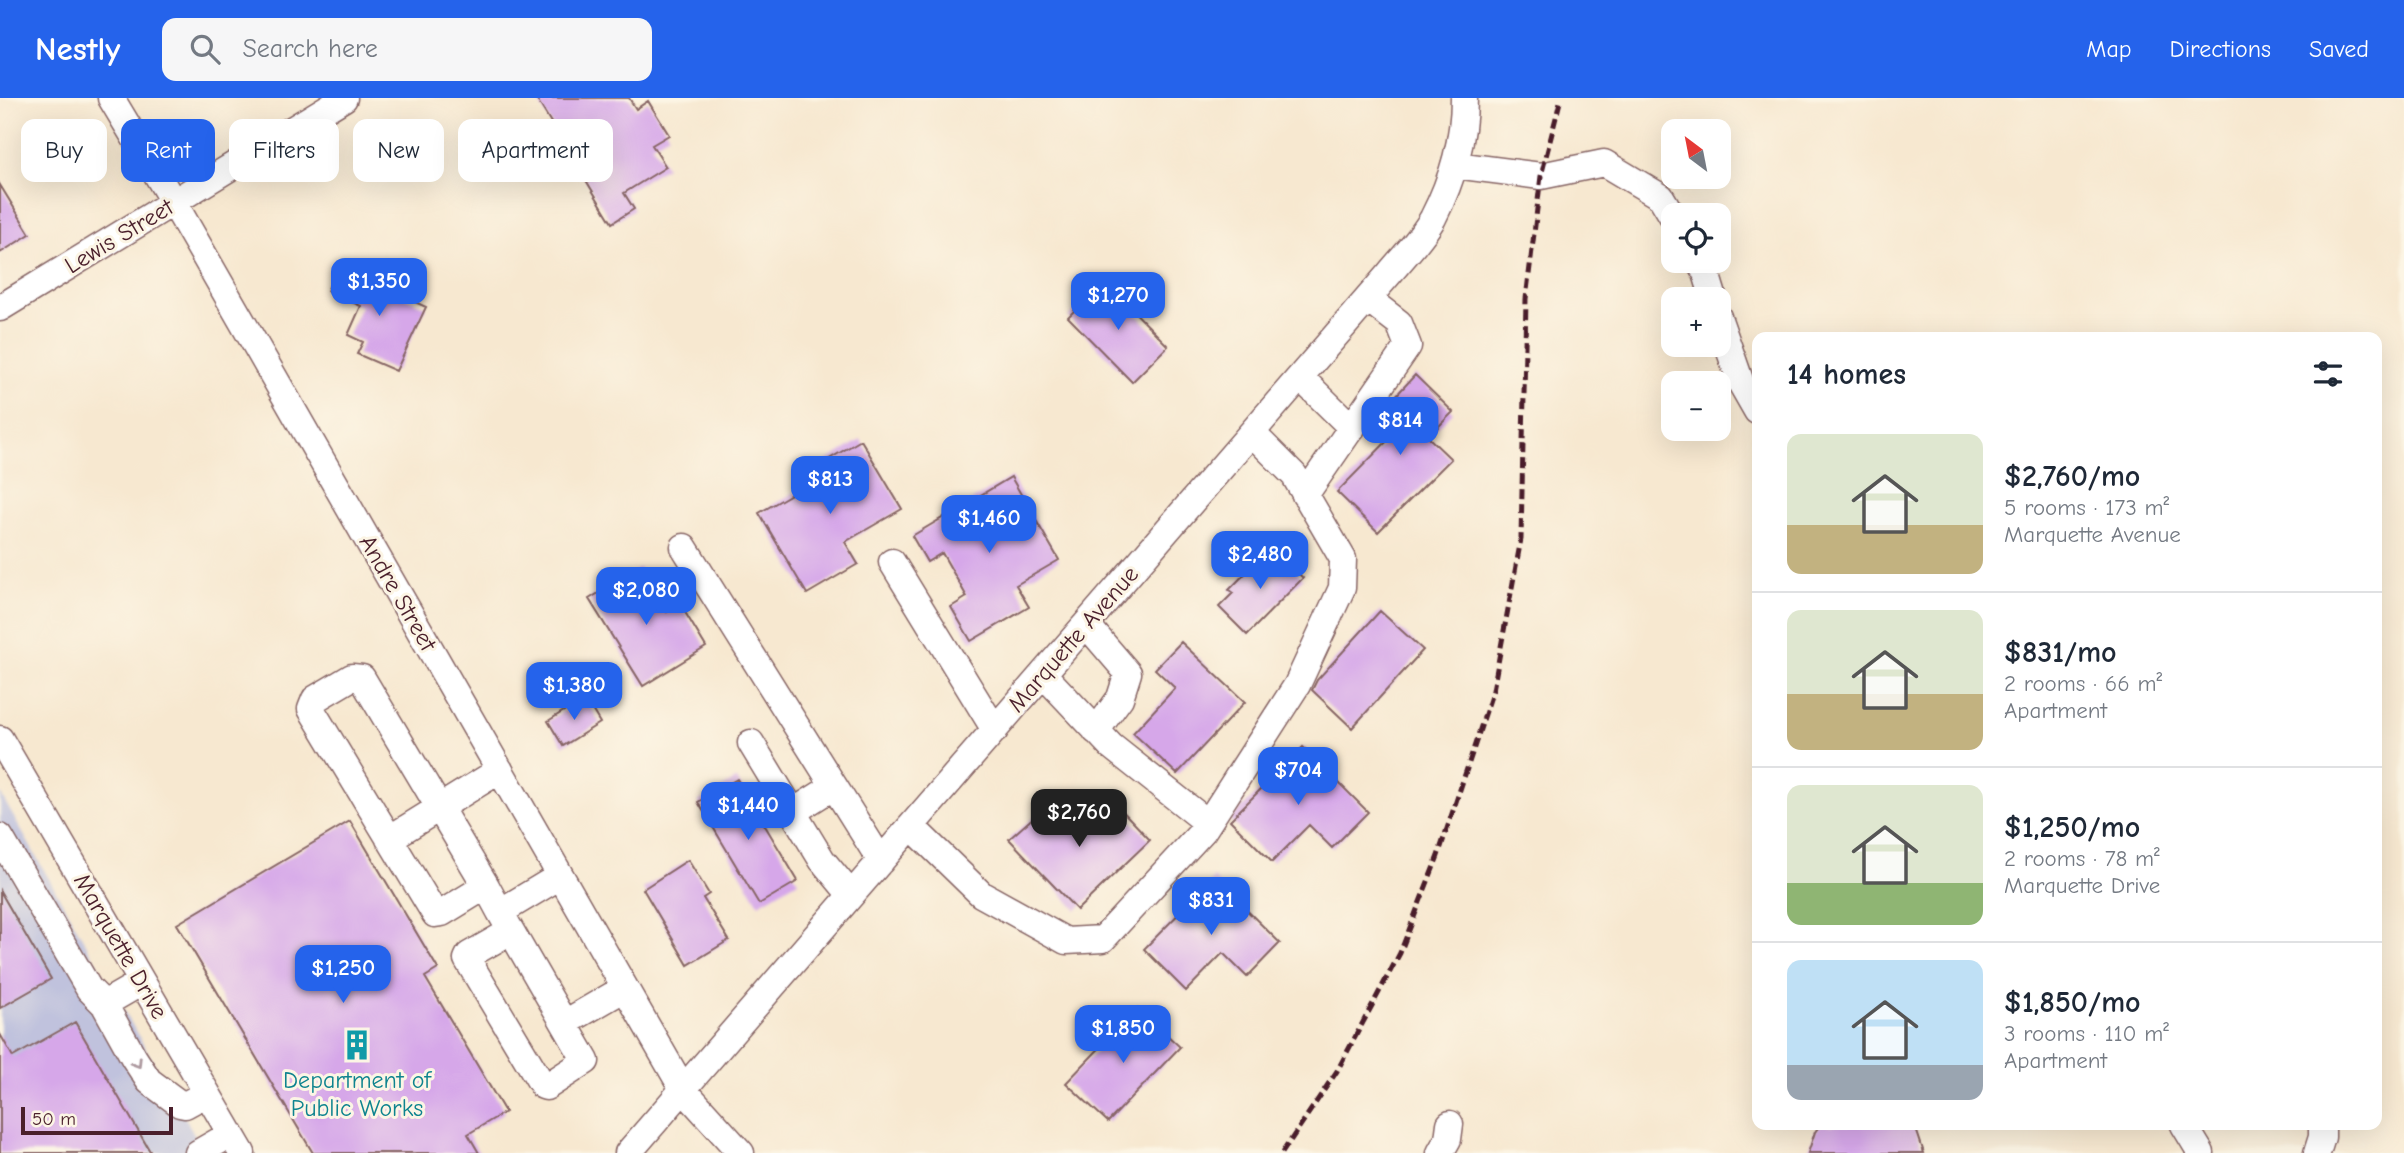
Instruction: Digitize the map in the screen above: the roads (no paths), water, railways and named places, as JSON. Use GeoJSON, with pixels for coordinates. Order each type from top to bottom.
{"type":"FeatureCollection","features":[{"type":"Feature","properties":{"kind":"street","name":"Andre Street"},"geometry":{"type":"LineString","coordinates":[[111,98],[684,1089],[741,1153]]}},
{"type":"Feature","properties":{"kind":"street","name":"Lewis Street"},"geometry":{"type":"LineString","coordinates":[[0,308],[344,98]]}},
{"type":"Feature","properties":{"kind":"street","name":"Marquette Avenue"},"geometry":{"type":"LineString","coordinates":[[628,1153],[1368,299],[1432,220],[1455,165],[1464,124],[1464,98]]}},
{"type":"Feature","properties":{"kind":"street"},"geometry":{"type":"LineString","coordinates":[[1455,165],[1541,176],[1604,163],[1661,197],[1665,203]]}},
{"type":"Feature","properties":{"kind":"street"},"geometry":{"type":"LineString","coordinates":[[1306,495],[1408,346],[1399,323],[1368,299]]}},
{"type":"Feature","properties":{"kind":"street"},"geometry":{"type":"LineString","coordinates":[[1731,354],[1741,383],[1752,402]]}},
{"type":"Feature","properties":{"kind":"street"},"geometry":{"type":"LineString","coordinates":[[1300,377],[1352,428]]}},
{"type":"Feature","properties":{"kind":"street"},"geometry":{"type":"LineString","coordinates":[[911,826],[981,894],[1066,941],[1103,939],[1208,823],[1297,685],[1342,588],[1343,559],[1306,495],[1294,475],[1252,433]]}},
{"type":"Feature","properties":{"kind":"street"},"geometry":{"type":"LineString","coordinates":[[684,547],[881,861]]}},
{"type":"Feature","properties":{"kind":"street"},"geometry":{"type":"LineString","coordinates":[[892,562],[995,730]]}},
{"type":"Feature","properties":{"kind":"street"},"geometry":{"type":"LineString","coordinates":[[1086,624],[1128,673],[1120,698],[1096,731]]}},
{"type":"Feature","properties":{"kind":"street"},"geometry":{"type":"LineString","coordinates":[[1043,674],[1111,747],[1208,823]]}},
{"type":"Feature","properties":{"kind":"street"},"geometry":{"type":"LineString","coordinates":[[486,886],[442,913],[435,914],[311,709],[315,699],[352,677],[362,678],[439,807],[486,886],[506,922],[565,1023],[586,1061],[546,1087],[467,959],[469,955],[506,922],[560,876]]}},
{"type":"Feature","properties":{"kind":"street","name":"Marquette Drive"},"geometry":{"type":"LineString","coordinates":[[0,739],[236,1143]]}},
{"type":"Feature","properties":{"kind":"street"},"geometry":{"type":"LineString","coordinates":[[751,743],[822,860],[851,895]]}},
{"type":"Feature","properties":{"kind":"street"},"geometry":{"type":"LineString","coordinates":[[389,839],[500,770]]}},
{"type":"Feature","properties":{"kind":"street"},"geometry":{"type":"LineString","coordinates":[[793,812],[834,786]]}},
{"type":"Feature","properties":{"kind":"street"},"geometry":{"type":"LineString","coordinates":[[0,836],[89,989],[104,1004],[149,1081],[180,1104],[185,1105],[207,1093]]}},
{"type":"Feature","properties":{"kind":"street"},"geometry":{"type":"LineString","coordinates":[[104,1004],[142,982]]}},
{"type":"Feature","properties":{"kind":"street"},"geometry":{"type":"LineString","coordinates":[[565,1023],[625,988]]}},
{"type":"Feature","properties":{"kind":"street"},"geometry":{"type":"LineString","coordinates":[[1440,1153],[1448,1139],[1450,1124]]}},
{"type":"Feature","properties":{"kind":"street"},"geometry":{"type":"LineString","coordinates":[[2187,1130],[2201,1153]]}},
{"type":"Feature","properties":{"kind":"street"},"geometry":{"type":"LineString","coordinates":[[2317,1153],[2322,1130]]}},
{"type":"Feature","properties":{"kind":"street"},"geometry":{"type":"LineString","coordinates":[[198,1153],[236,1143]]}},
{"type":"Feature","properties":{"kind":"railway"},"geometry":{"type":"LineString","coordinates":[[1282,1153],[1337,1071],[1400,953],[1438,856],[1493,690],[1521,539],[1526,299],[1541,176],[1561,98]]}},
{"type":"Feature","properties":{"kind":"place","name":"Department of Public Works"},"geometry":{"type":"Point","coordinates":[357,1045]}}]}
